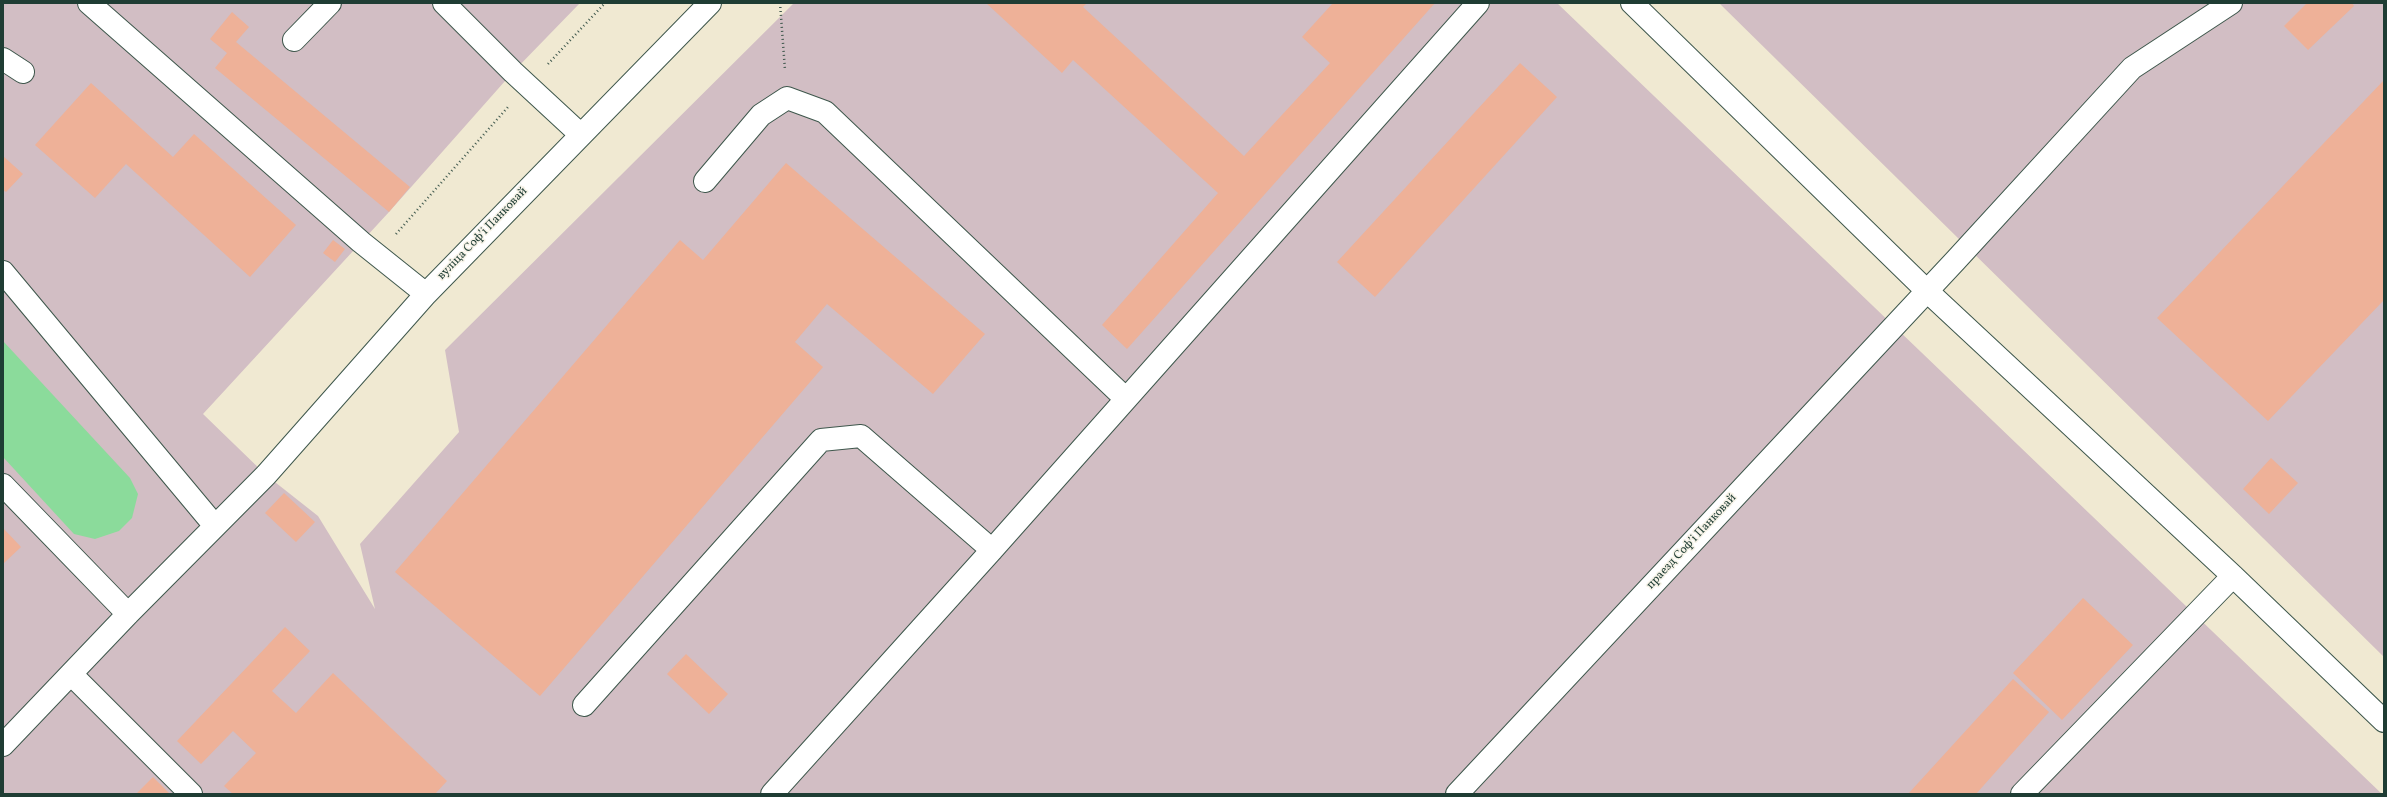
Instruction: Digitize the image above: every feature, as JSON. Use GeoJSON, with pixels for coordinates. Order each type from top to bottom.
{"type":"FeatureCollection","features":[{"type":"Feature","properties":{"kind":"street"},"geometry":{"type":"LineString","coordinates":[[89,3],[377,255],[426,294]]}},
{"type":"Feature","properties":{"kind":"street"},"geometry":{"type":"LineString","coordinates":[[294,40],[330,3]]}},
{"type":"Feature","properties":{"kind":"street"},"geometry":{"type":"LineString","coordinates":[[444,3],[527,86],[580,135]]}},
{"type":"Feature","properties":{"kind":"street","name":"вуліца Софʼі Панковай"},"geometry":{"type":"LineString","coordinates":[[3,745],[128,614],[266,475],[426,294],[710,3]]}},
{"type":"Feature","properties":{"kind":"street"},"geometry":{"type":"LineString","coordinates":[[772,794],[992,550],[1478,3]]}},
{"type":"Feature","properties":{"kind":"street"},"geometry":{"type":"LineString","coordinates":[[1632,3],[1926,290],[2233,576],[2384,721]]}},
{"type":"Feature","properties":{"kind":"street","name":"праезд Софʼі Панковай"},"geometry":{"type":"LineString","coordinates":[[1458,794],[1926,290],[1956,260],[2132,68],[2231,3]]}},
{"type":"Feature","properties":{"kind":"street"},"geometry":{"type":"LineString","coordinates":[[3,59],[23,72]]}},
{"type":"Feature","properties":{"kind":"street"},"geometry":{"type":"LineString","coordinates":[[705,181],[761,115],[787,98],[825,112],[1126,399]]}},
{"type":"Feature","properties":{"kind":"street"},"geometry":{"type":"LineString","coordinates":[[3,272],[216,526]]}},
{"type":"Feature","properties":{"kind":"street"},"geometry":{"type":"LineString","coordinates":[[584,705],[821,440],[860,436],[992,550]]}},
{"type":"Feature","properties":{"kind":"street"},"geometry":{"type":"LineString","coordinates":[[3,485],[128,614]]}},
{"type":"Feature","properties":{"kind":"street"},"geometry":{"type":"LineString","coordinates":[[2022,794],[2233,576]]}},
{"type":"Feature","properties":{"kind":"street"},"geometry":{"type":"LineString","coordinates":[[71,674],[191,794]]}},
{"type":"Feature","properties":{"kind":"path"},"geometry":{"type":"LineString","coordinates":[[377,255],[527,86],[605,3]]}},
{"type":"Feature","properties":{"kind":"path"},"geometry":{"type":"LineString","coordinates":[[780,3],[787,98]]}},
{"type":"Feature","properties":{"kind":"shaded area"},"geometry":{"type":"Polygon","coordinates":[[[3,3],[580,3],[513,72],[389,212],[203,414],[266,475],[318,516],[375,609],[360,544],[459,432],[445,350],[794,3],[1557,3],[2382,794],[3,794],[3,3]]]}},
{"type":"Feature","properties":{"kind":"shaded area"},"geometry":{"type":"Polygon","coordinates":[[[1719,3],[2384,3],[2384,657],[1719,3]]]}},
{"type":"Feature","properties":{"kind":"green space"},"geometry":{"type":"Polygon","coordinates":[[[3,341],[130,478],[138,494],[132,518],[119,531],[95,539],[74,534],[3,457],[3,341]]]}},
{"type":"Feature","properties":{"kind":"building"},"geometry":{"type":"Polygon","coordinates":[[[986,3],[1087,3],[1083,7],[1244,156],[1330,63],[1302,37],[1333,3],[1435,3],[1127,349],[1102,325],[1218,193],[1073,60],[1062,73],[986,3]]]}},
{"type":"Feature","properties":{"kind":"building"},"geometry":{"type":"Polygon","coordinates":[[[2307,3],[2352,3],[2354,6],[2308,50],[2284,26],[2307,3]]]}},
{"type":"Feature","properties":{"kind":"building"},"geometry":{"type":"Polygon","coordinates":[[[232,12],[249,27],[236,42],[410,187],[389,212],[215,68],[227,53],[210,39],[232,12]]]}},
{"type":"Feature","properties":{"kind":"building"},"geometry":{"type":"Polygon","coordinates":[[[1520,63],[1557,97],[1375,297],[1337,262],[1520,63]]]}},
{"type":"Feature","properties":{"kind":"building"},"geometry":{"type":"Polygon","coordinates":[[[2384,80],[2384,300],[2268,421],[2157,318],[2384,80]]]}},
{"type":"Feature","properties":{"kind":"building"},"geometry":{"type":"Polygon","coordinates":[[[91,83],[173,157],[194,134],[296,225],[250,277],[126,164],[95,198],[35,145],[91,83]]]}},
{"type":"Feature","properties":{"kind":"building"},"geometry":{"type":"Polygon","coordinates":[[[3,156],[23,174],[6,192],[3,190],[3,156]]]}},
{"type":"Feature","properties":{"kind":"building"},"geometry":{"type":"Polygon","coordinates":[[[786,163],[985,334],[933,394],[827,304],[795,342],[823,367],[540,696],[395,572],[680,240],[703,260],[786,163]]]}},
{"type":"Feature","properties":{"kind":"building"},"geometry":{"type":"Polygon","coordinates":[[[333,240],[345,249],[335,262],[323,253],[333,240]]]}},
{"type":"Feature","properties":{"kind":"building"},"geometry":{"type":"Polygon","coordinates":[[[2271,458],[2298,483],[2269,514],[2243,489],[2271,458]]]}},
{"type":"Feature","properties":{"kind":"building"},"geometry":{"type":"Polygon","coordinates":[[[284,493],[315,522],[296,542],[265,513],[284,493]]]}},
{"type":"Feature","properties":{"kind":"building"},"geometry":{"type":"Polygon","coordinates":[[[3,528],[21,547],[3,564],[3,528]]]}},
{"type":"Feature","properties":{"kind":"building"},"geometry":{"type":"Polygon","coordinates":[[[2083,598],[2133,645],[2062,720],[2013,673],[2083,598]]]}},
{"type":"Feature","properties":{"kind":"building"},"geometry":{"type":"Polygon","coordinates":[[[285,627],[310,651],[272,691],[296,713],[333,673],[447,781],[435,794],[233,794],[224,786],[256,753],[233,731],[201,764],[177,741],[285,627]]]}},
{"type":"Feature","properties":{"kind":"building"},"geometry":{"type":"Polygon","coordinates":[[[686,654],[728,694],[709,714],[667,674],[686,654]]]}},
{"type":"Feature","properties":{"kind":"building"},"geometry":{"type":"Polygon","coordinates":[[[2013,679],[2049,712],[1976,794],[1908,794],[2013,679]]]}},
{"type":"Feature","properties":{"kind":"building"},"geometry":{"type":"Polygon","coordinates":[[[153,777],[170,794],[136,794],[153,777]]]}}]}
